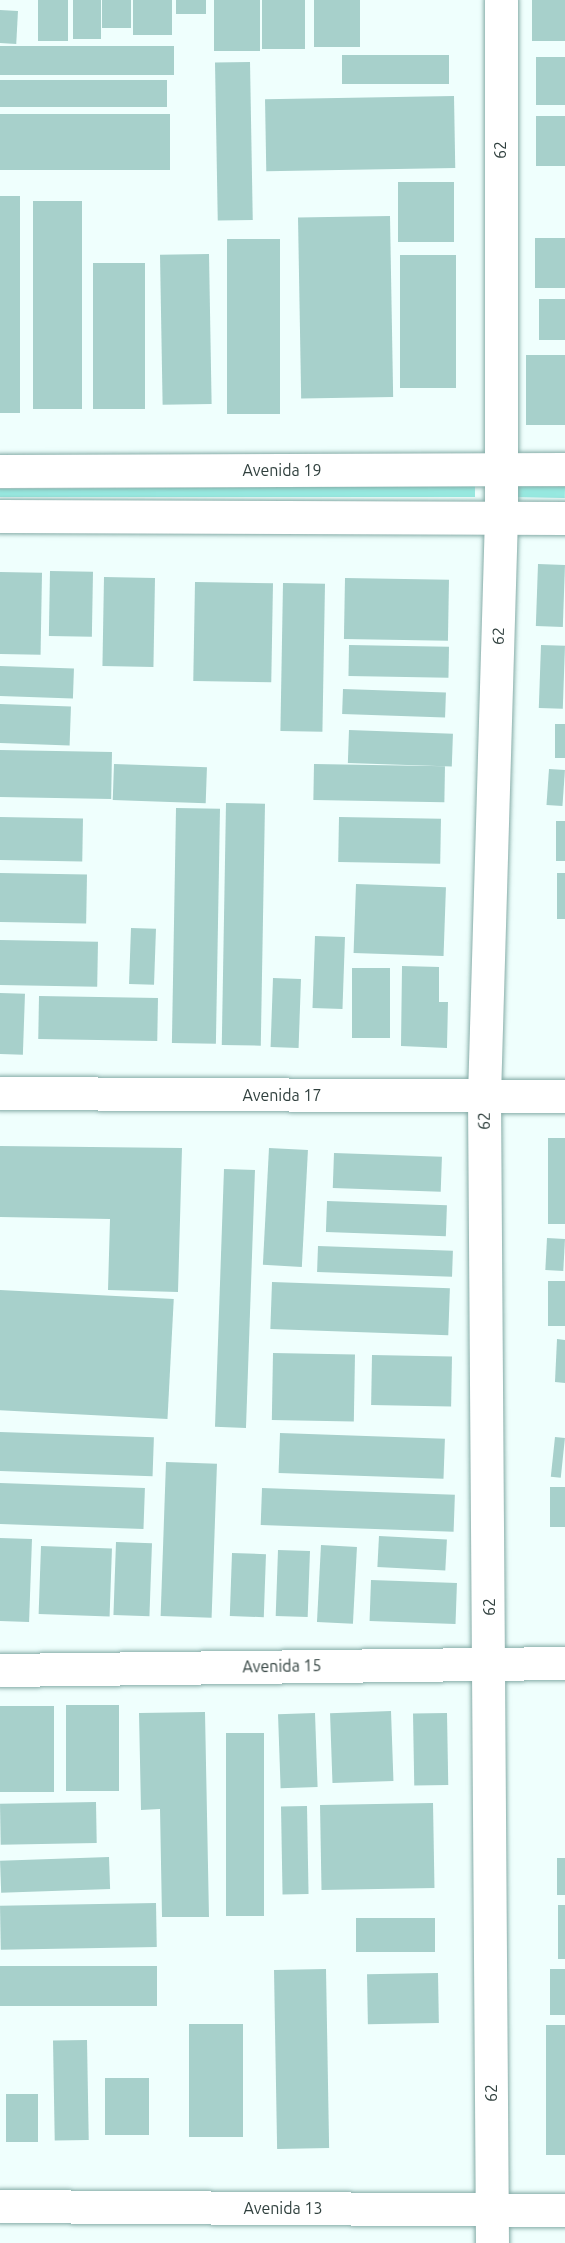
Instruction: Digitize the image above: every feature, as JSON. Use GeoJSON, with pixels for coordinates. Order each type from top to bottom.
{"type":"FeatureCollection","features":[{"type":"Feature","properties":{"kind":"street","name":"62"},"geometry":{"type":"LineString","coordinates":[[492,2243],[484,1096],[501,518],[501,0]]}},
{"type":"Feature","properties":{"kind":"street","name":"Avenida 19"},"geometry":{"type":"LineString","coordinates":[[0,471],[565,470]]}},
{"type":"Feature","properties":{"kind":"street"},"geometry":{"type":"LineString","coordinates":[[0,516],[565,518]]}},
{"type":"Feature","properties":{"kind":"street","name":"Avenida 17"},"geometry":{"type":"LineString","coordinates":[[0,1093],[565,1096]]}},
{"type":"Feature","properties":{"kind":"street","name":"Avenida 15"},"geometry":{"type":"LineString","coordinates":[[0,1670],[489,1662],[565,1663]]}},
{"type":"Feature","properties":{"kind":"street","name":"Avenida 13"},"geometry":{"type":"LineString","coordinates":[[0,2206],[565,2210]]}},
{"type":"Feature","properties":{"kind":"shaded area"},"geometry":{"type":"Polygon","coordinates":[[[475,486],[475,497],[0,497],[0,489],[475,486]]]}},
{"type":"Feature","properties":{"kind":"shaded area"},"geometry":{"type":"Polygon","coordinates":[[[510,486],[565,487],[565,498],[510,497],[510,486]]]}},
{"type":"Feature","properties":{"kind":"building"},"geometry":{"type":"Polygon","coordinates":[[[38,0],[68,0],[68,41],[38,41],[38,0]]]}},
{"type":"Feature","properties":{"kind":"building"},"geometry":{"type":"Polygon","coordinates":[[[73,0],[101,0],[101,39],[73,39],[73,0]]]}},
{"type":"Feature","properties":{"kind":"building"},"geometry":{"type":"Polygon","coordinates":[[[102,0],[131,0],[131,28],[102,28],[102,0]]]}},
{"type":"Feature","properties":{"kind":"building"},"geometry":{"type":"Polygon","coordinates":[[[133,0],[172,0],[172,35],[133,35],[133,0]]]}},
{"type":"Feature","properties":{"kind":"building"},"geometry":{"type":"Polygon","coordinates":[[[176,0],[206,0],[206,14],[176,14],[176,0]]]}},
{"type":"Feature","properties":{"kind":"building"},"geometry":{"type":"Polygon","coordinates":[[[214,0],[260,0],[260,51],[214,51],[214,0]]]}},
{"type":"Feature","properties":{"kind":"building"},"geometry":{"type":"Polygon","coordinates":[[[262,0],[305,0],[305,49],[262,49],[262,0]]]}},
{"type":"Feature","properties":{"kind":"building"},"geometry":{"type":"Polygon","coordinates":[[[314,0],[360,0],[360,47],[314,47],[314,0]]]}},
{"type":"Feature","properties":{"kind":"building"},"geometry":{"type":"Polygon","coordinates":[[[532,0],[565,0],[565,41],[532,41],[532,0]]]}},
{"type":"Feature","properties":{"kind":"building"},"geometry":{"type":"Polygon","coordinates":[[[0,10],[18,11],[16,44],[0,43],[0,10]]]}},
{"type":"Feature","properties":{"kind":"building"},"geometry":{"type":"Polygon","coordinates":[[[0,46],[174,46],[174,75],[0,75],[0,46]]]}},
{"type":"Feature","properties":{"kind":"building"},"geometry":{"type":"Polygon","coordinates":[[[342,55],[449,55],[449,84],[342,84],[342,55]]]}},
{"type":"Feature","properties":{"kind":"building"},"geometry":{"type":"Polygon","coordinates":[[[536,57],[565,57],[565,105],[536,105],[536,57]]]}},
{"type":"Feature","properties":{"kind":"building"},"geometry":{"type":"Polygon","coordinates":[[[250,62],[253,220],[218,221],[215,63],[250,62]]]}},
{"type":"Feature","properties":{"kind":"building"},"geometry":{"type":"Polygon","coordinates":[[[0,80],[167,80],[167,107],[0,107],[0,80]]]}},
{"type":"Feature","properties":{"kind":"building"},"geometry":{"type":"Polygon","coordinates":[[[454,96],[455,168],[266,171],[265,99],[454,96]]]}},
{"type":"Feature","properties":{"kind":"building"},"geometry":{"type":"Polygon","coordinates":[[[0,114],[170,114],[170,170],[0,170],[0,114]]]}},
{"type":"Feature","properties":{"kind":"building"},"geometry":{"type":"Polygon","coordinates":[[[536,116],[565,116],[565,166],[536,166],[536,116]]]}},
{"type":"Feature","properties":{"kind":"building"},"geometry":{"type":"Polygon","coordinates":[[[398,182],[454,182],[454,242],[398,242],[398,182]]]}},
{"type":"Feature","properties":{"kind":"building"},"geometry":{"type":"Polygon","coordinates":[[[0,196],[20,196],[20,413],[0,413],[0,196]]]}},
{"type":"Feature","properties":{"kind":"building"},"geometry":{"type":"Polygon","coordinates":[[[33,201],[82,201],[82,409],[33,409],[33,201]]]}},
{"type":"Feature","properties":{"kind":"building"},"geometry":{"type":"Polygon","coordinates":[[[390,216],[393,397],[301,399],[298,218],[390,216]]]}},
{"type":"Feature","properties":{"kind":"building"},"geometry":{"type":"Polygon","coordinates":[[[535,238],[565,238],[565,288],[535,288],[535,238]]]}},
{"type":"Feature","properties":{"kind":"building"},"geometry":{"type":"Polygon","coordinates":[[[227,239],[280,239],[280,414],[227,414],[227,239]]]}},
{"type":"Feature","properties":{"kind":"building"},"geometry":{"type":"Polygon","coordinates":[[[209,254],[212,404],[163,405],[160,255],[209,254]]]}},
{"type":"Feature","properties":{"kind":"building"},"geometry":{"type":"Polygon","coordinates":[[[400,255],[456,255],[456,388],[400,388],[400,255]]]}},
{"type":"Feature","properties":{"kind":"building"},"geometry":{"type":"Polygon","coordinates":[[[93,263],[145,263],[145,409],[93,409],[93,263]]]}},
{"type":"Feature","properties":{"kind":"building"},"geometry":{"type":"Polygon","coordinates":[[[539,299],[565,299],[565,340],[539,340],[539,299]]]}},
{"type":"Feature","properties":{"kind":"building"},"geometry":{"type":"Polygon","coordinates":[[[526,355],[565,355],[565,425],[526,425],[526,355]]]}},
{"type":"Feature","properties":{"kind":"building"},"geometry":{"type":"Polygon","coordinates":[[[538,564],[565,565],[563,627],[536,626],[538,564]]]}},
{"type":"Feature","properties":{"kind":"building"},"geometry":{"type":"Polygon","coordinates":[[[50,571],[93,572],[92,637],[49,636],[50,571]]]}},
{"type":"Feature","properties":{"kind":"building"},"geometry":{"type":"Polygon","coordinates":[[[0,572],[42,573],[41,655],[0,654],[0,572]]]}},
{"type":"Feature","properties":{"kind":"building"},"geometry":{"type":"Polygon","coordinates":[[[104,577],[155,578],[153,667],[102,666],[104,577]]]}},
{"type":"Feature","properties":{"kind":"building"},"geometry":{"type":"Polygon","coordinates":[[[345,578],[449,580],[448,641],[344,639],[345,578]]]}},
{"type":"Feature","properties":{"kind":"building"},"geometry":{"type":"Polygon","coordinates":[[[195,582],[273,583],[271,682],[193,681],[195,582]]]}},
{"type":"Feature","properties":{"kind":"building"},"geometry":{"type":"Polygon","coordinates":[[[283,583],[325,584],[322,732],[280,731],[283,583]]]}},
{"type":"Feature","properties":{"kind":"building"},"geometry":{"type":"Polygon","coordinates":[[[349,645],[449,647],[448,678],[348,676],[349,645]]]}},
{"type":"Feature","properties":{"kind":"building"},"geometry":{"type":"Polygon","coordinates":[[[541,645],[565,646],[563,709],[539,708],[541,645]]]}},
{"type":"Feature","properties":{"kind":"building"},"geometry":{"type":"Polygon","coordinates":[[[0,666],[74,669],[73,699],[0,696],[0,666]]]}},
{"type":"Feature","properties":{"kind":"building"},"geometry":{"type":"Polygon","coordinates":[[[343,689],[446,693],[445,718],[342,714],[343,689]]]}},
{"type":"Feature","properties":{"kind":"building"},"geometry":{"type":"Polygon","coordinates":[[[0,704],[71,706],[70,745],[0,743],[0,704]]]}},
{"type":"Feature","properties":{"kind":"building"},"geometry":{"type":"Polygon","coordinates":[[[555,724],[565,724],[565,758],[555,758],[555,724]]]}},
{"type":"Feature","properties":{"kind":"building"},"geometry":{"type":"Polygon","coordinates":[[[349,730],[453,734],[452,767],[348,763],[349,730]]]}},
{"type":"Feature","properties":{"kind":"building"},"geometry":{"type":"Polygon","coordinates":[[[0,750],[112,752],[111,799],[0,797],[0,750]]]}},
{"type":"Feature","properties":{"kind":"building"},"geometry":{"type":"Polygon","coordinates":[[[114,764],[207,767],[206,803],[113,800],[114,764]]]}},
{"type":"Feature","properties":{"kind":"building"},"geometry":{"type":"Polygon","coordinates":[[[314,764],[445,766],[444,802],[313,800],[314,764]]]}},
{"type":"Feature","properties":{"kind":"building"},"geometry":{"type":"Polygon","coordinates":[[[549,769],[565,770],[562,806],[546,805],[549,769]]]}},
{"type":"Feature","properties":{"kind":"building"},"geometry":{"type":"Polygon","coordinates":[[[226,803],[265,804],[261,1046],[222,1045],[226,803]]]}},
{"type":"Feature","properties":{"kind":"building"},"geometry":{"type":"Polygon","coordinates":[[[176,808],[220,809],[216,1044],[172,1043],[176,808]]]}},
{"type":"Feature","properties":{"kind":"building"},"geometry":{"type":"Polygon","coordinates":[[[0,817],[83,818],[82,861],[0,860],[0,817]]]}},
{"type":"Feature","properties":{"kind":"building"},"geometry":{"type":"Polygon","coordinates":[[[339,817],[441,819],[440,864],[338,862],[339,817]]]}},
{"type":"Feature","properties":{"kind":"building"},"geometry":{"type":"Polygon","coordinates":[[[556,821],[565,821],[565,861],[556,861],[556,821]]]}},
{"type":"Feature","properties":{"kind":"building"},"geometry":{"type":"Polygon","coordinates":[[[0,873],[87,875],[86,924],[0,922],[0,873]]]}},
{"type":"Feature","properties":{"kind":"building"},"geometry":{"type":"Polygon","coordinates":[[[557,873],[565,873],[565,919],[557,919],[557,873]]]}},
{"type":"Feature","properties":{"kind":"building"},"geometry":{"type":"Polygon","coordinates":[[[356,884],[446,887],[444,956],[354,953],[356,884]]]}},
{"type":"Feature","properties":{"kind":"building"},"geometry":{"type":"Polygon","coordinates":[[[131,928],[156,929],[154,985],[129,984],[131,928]]]}},
{"type":"Feature","properties":{"kind":"building"},"geometry":{"type":"Polygon","coordinates":[[[315,936],[345,937],[342,1009],[312,1008],[315,936]]]}},
{"type":"Feature","properties":{"kind":"building"},"geometry":{"type":"Polygon","coordinates":[[[0,940],[98,942],[97,987],[0,985],[0,940]]]}},
{"type":"Feature","properties":{"kind":"building"},"geometry":{"type":"Polygon","coordinates":[[[402,966],[439,967],[439,1002],[448,1002],[447,1048],[401,1046],[402,966]]]}},
{"type":"Feature","properties":{"kind":"building"},"geometry":{"type":"Polygon","coordinates":[[[352,968],[390,968],[390,1038],[352,1038],[352,968]]]}},
{"type":"Feature","properties":{"kind":"building"},"geometry":{"type":"Polygon","coordinates":[[[273,978],[301,979],[299,1048],[271,1047],[273,978]]]}},
{"type":"Feature","properties":{"kind":"building"},"geometry":{"type":"Polygon","coordinates":[[[0,993],[25,994],[23,1055],[0,1054],[0,993]]]}},
{"type":"Feature","properties":{"kind":"building"},"geometry":{"type":"Polygon","coordinates":[[[39,996],[158,998],[157,1041],[38,1039],[39,996]]]}},
{"type":"Feature","properties":{"kind":"building"},"geometry":{"type":"Polygon","coordinates":[[[548,1138],[565,1138],[565,1224],[548,1224],[548,1138]]]}},
{"type":"Feature","properties":{"kind":"building"},"geometry":{"type":"Polygon","coordinates":[[[0,1146],[182,1148],[178,1292],[108,1290],[110,1219],[0,1217],[0,1146]]]}},
{"type":"Feature","properties":{"kind":"building"},"geometry":{"type":"Polygon","coordinates":[[[269,1148],[308,1150],[302,1267],[263,1265],[269,1148]]]}},
{"type":"Feature","properties":{"kind":"building"},"geometry":{"type":"Polygon","coordinates":[[[334,1153],[442,1157],[441,1192],[333,1188],[334,1153]]]}},
{"type":"Feature","properties":{"kind":"building"},"geometry":{"type":"Polygon","coordinates":[[[224,1169],[255,1170],[246,1428],[215,1427],[224,1169]]]}},
{"type":"Feature","properties":{"kind":"building"},"geometry":{"type":"Polygon","coordinates":[[[327,1201],[447,1205],[446,1236],[326,1232],[327,1201]]]}},
{"type":"Feature","properties":{"kind":"building"},"geometry":{"type":"Polygon","coordinates":[[[547,1238],[565,1239],[563,1271],[545,1270],[547,1238]]]}},
{"type":"Feature","properties":{"kind":"building"},"geometry":{"type":"Polygon","coordinates":[[[318,1246],[453,1251],[452,1277],[317,1272],[318,1246]]]}},
{"type":"Feature","properties":{"kind":"building"},"geometry":{"type":"Polygon","coordinates":[[[548,1281],[565,1281],[565,1326],[548,1326],[548,1281]]]}},
{"type":"Feature","properties":{"kind":"building"},"geometry":{"type":"Polygon","coordinates":[[[272,1282],[450,1288],[448,1335],[270,1329],[272,1282]]]}},
{"type":"Feature","properties":{"kind":"building"},"geometry":{"type":"Polygon","coordinates":[[[0,1290],[174,1299],[167,1419],[0,1410],[0,1290]]]}},
{"type":"Feature","properties":{"kind":"building"},"geometry":{"type":"Polygon","coordinates":[[[557,1339],[565,1340],[565,1383],[555,1382],[557,1339]]]}},
{"type":"Feature","properties":{"kind":"building"},"geometry":{"type":"Polygon","coordinates":[[[273,1353],[355,1354],[354,1421],[272,1420],[273,1353]]]}},
{"type":"Feature","properties":{"kind":"building"},"geometry":{"type":"Polygon","coordinates":[[[372,1355],[452,1356],[451,1406],[371,1405],[372,1355]]]}},
{"type":"Feature","properties":{"kind":"building"},"geometry":{"type":"Polygon","coordinates":[[[0,1432],[154,1437],[153,1476],[0,1471],[0,1432]]]}},
{"type":"Feature","properties":{"kind":"building"},"geometry":{"type":"Polygon","coordinates":[[[280,1433],[445,1439],[444,1479],[279,1473],[280,1433]]]}},
{"type":"Feature","properties":{"kind":"building"},"geometry":{"type":"Polygon","coordinates":[[[555,1437],[565,1438],[561,1478],[551,1477],[555,1437]]]}},
{"type":"Feature","properties":{"kind":"building"},"geometry":{"type":"Polygon","coordinates":[[[166,1462],[217,1464],[212,1618],[161,1616],[166,1462]]]}},
{"type":"Feature","properties":{"kind":"building"},"geometry":{"type":"Polygon","coordinates":[[[0,1483],[145,1488],[143,1529],[0,1524],[0,1483]]]}},
{"type":"Feature","properties":{"kind":"building"},"geometry":{"type":"Polygon","coordinates":[[[550,1487],[565,1487],[565,1527],[550,1527],[550,1487]]]}},
{"type":"Feature","properties":{"kind":"building"},"geometry":{"type":"Polygon","coordinates":[[[262,1488],[455,1495],[454,1532],[261,1525],[262,1488]]]}},
{"type":"Feature","properties":{"kind":"building"},"geometry":{"type":"Polygon","coordinates":[[[379,1536],[447,1540],[445,1571],[377,1567],[379,1536]]]}},
{"type":"Feature","properties":{"kind":"building"},"geometry":{"type":"Polygon","coordinates":[[[0,1538],[32,1539],[29,1622],[0,1621],[0,1538]]]}},
{"type":"Feature","properties":{"kind":"building"},"geometry":{"type":"Polygon","coordinates":[[[116,1542],[152,1543],[149,1616],[113,1615],[116,1542]]]}},
{"type":"Feature","properties":{"kind":"building"},"geometry":{"type":"Polygon","coordinates":[[[321,1545],[357,1547],[353,1624],[317,1622],[321,1545]]]}},
{"type":"Feature","properties":{"kind":"building"},"geometry":{"type":"Polygon","coordinates":[[[41,1546],[112,1548],[110,1616],[39,1614],[41,1546]]]}},
{"type":"Feature","properties":{"kind":"building"},"geometry":{"type":"Polygon","coordinates":[[[278,1550],[310,1551],[308,1617],[276,1616],[278,1550]]]}},
{"type":"Feature","properties":{"kind":"building"},"geometry":{"type":"Polygon","coordinates":[[[232,1553],[266,1554],[264,1617],[230,1616],[232,1553]]]}},
{"type":"Feature","properties":{"kind":"building"},"geometry":{"type":"Polygon","coordinates":[[[371,1580],[457,1583],[456,1624],[370,1621],[371,1580]]]}},
{"type":"Feature","properties":{"kind":"building"},"geometry":{"type":"Polygon","coordinates":[[[66,1705],[119,1705],[119,1791],[66,1791],[66,1705]]]}},
{"type":"Feature","properties":{"kind":"building"},"geometry":{"type":"Polygon","coordinates":[[[0,1706],[54,1706],[54,1792],[0,1792],[0,1706]]]}},
{"type":"Feature","properties":{"kind":"building"},"geometry":{"type":"Polygon","coordinates":[[[391,1711],[393,1781],[332,1783],[330,1713],[391,1711]]]}},
{"type":"Feature","properties":{"kind":"building"},"geometry":{"type":"Polygon","coordinates":[[[205,1712],[209,1917],[162,1917],[160,1809],[141,1810],[139,1713],[205,1712]]]}},
{"type":"Feature","properties":{"kind":"building"},"geometry":{"type":"Polygon","coordinates":[[[315,1713],[318,1787],[281,1788],[278,1714],[315,1713]]]}},
{"type":"Feature","properties":{"kind":"building"},"geometry":{"type":"Polygon","coordinates":[[[447,1713],[448,1785],[414,1786],[413,1714],[447,1713]]]}},
{"type":"Feature","properties":{"kind":"building"},"geometry":{"type":"Polygon","coordinates":[[[226,1733],[264,1733],[264,1916],[226,1916],[226,1733]]]}},
{"type":"Feature","properties":{"kind":"building"},"geometry":{"type":"Polygon","coordinates":[[[96,1802],[97,1843],[1,1845],[0,1804],[96,1802]]]}},
{"type":"Feature","properties":{"kind":"building"},"geometry":{"type":"Polygon","coordinates":[[[433,1803],[434,1888],[322,1890],[320,1805],[433,1803]]]}},
{"type":"Feature","properties":{"kind":"building"},"geometry":{"type":"Polygon","coordinates":[[[281,1806],[307,1806],[309,1894],[283,1894],[281,1806]]]}},
{"type":"Feature","properties":{"kind":"building"},"geometry":{"type":"Polygon","coordinates":[[[109,1857],[110,1889],[1,1893],[0,1861],[109,1857]]]}},
{"type":"Feature","properties":{"kind":"building"},"geometry":{"type":"Polygon","coordinates":[[[557,1858],[565,1858],[565,1895],[557,1895],[557,1858]]]}},
{"type":"Feature","properties":{"kind":"building"},"geometry":{"type":"Polygon","coordinates":[[[156,1903],[157,1947],[1,1950],[0,1906],[156,1903]]]}},
{"type":"Feature","properties":{"kind":"building"},"geometry":{"type":"Polygon","coordinates":[[[558,1905],[565,1905],[565,1959],[558,1959],[558,1905]]]}},
{"type":"Feature","properties":{"kind":"building"},"geometry":{"type":"Polygon","coordinates":[[[356,1918],[435,1918],[435,1952],[356,1952],[356,1918]]]}},
{"type":"Feature","properties":{"kind":"building"},"geometry":{"type":"Polygon","coordinates":[[[0,1966],[157,1966],[157,2006],[0,2006],[0,1966]]]}},
{"type":"Feature","properties":{"kind":"building"},"geometry":{"type":"Polygon","coordinates":[[[326,1969],[329,2148],[277,2149],[274,1970],[326,1969]]]}},
{"type":"Feature","properties":{"kind":"building"},"geometry":{"type":"Polygon","coordinates":[[[550,1969],[565,1969],[565,2015],[550,2015],[550,1969]]]}},
{"type":"Feature","properties":{"kind":"building"},"geometry":{"type":"Polygon","coordinates":[[[438,1973],[439,2023],[368,2024],[367,1974],[438,1973]]]}},
{"type":"Feature","properties":{"kind":"building"},"geometry":{"type":"Polygon","coordinates":[[[189,2024],[243,2024],[243,2137],[189,2137],[189,2024]]]}},
{"type":"Feature","properties":{"kind":"building"},"geometry":{"type":"Polygon","coordinates":[[[546,2025],[565,2025],[565,2155],[546,2155],[546,2025]]]}},
{"type":"Feature","properties":{"kind":"building"},"geometry":{"type":"Polygon","coordinates":[[[87,2040],[89,2140],[55,2141],[53,2041],[87,2040]]]}},
{"type":"Feature","properties":{"kind":"building"},"geometry":{"type":"Polygon","coordinates":[[[105,2078],[149,2078],[149,2135],[105,2135],[105,2078]]]}},
{"type":"Feature","properties":{"kind":"building"},"geometry":{"type":"Polygon","coordinates":[[[6,2094],[38,2094],[38,2142],[6,2142],[6,2094]]]}}]}
